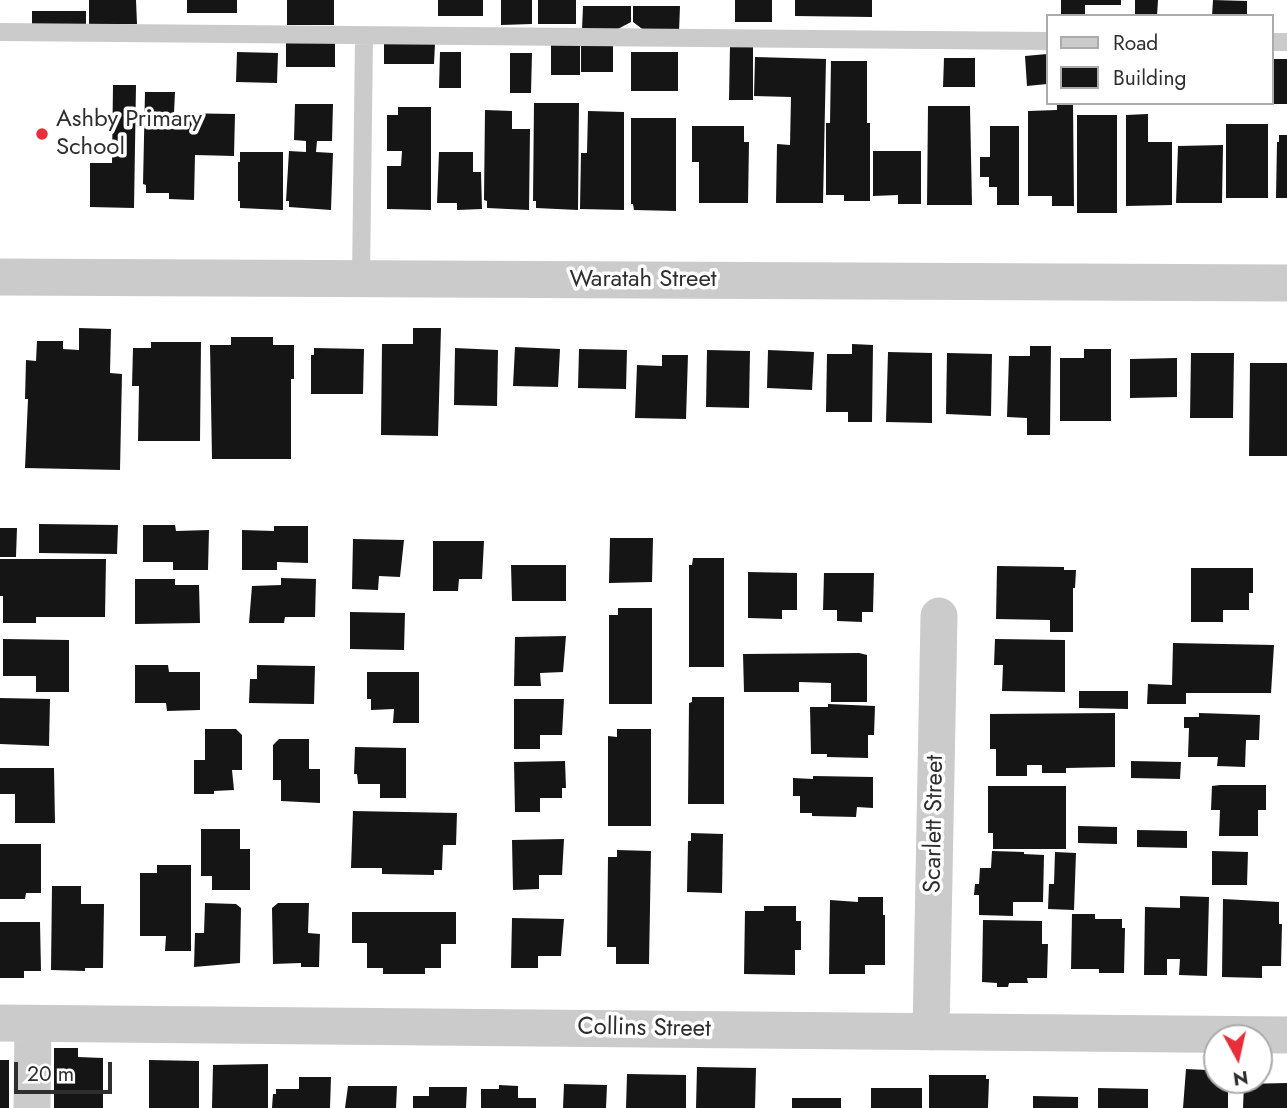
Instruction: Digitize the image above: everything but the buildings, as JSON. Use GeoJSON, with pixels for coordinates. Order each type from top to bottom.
{"type":"FeatureCollection","features":[{"type":"Feature","properties":{"kind":"street","name":"Waratah Street"},"geometry":{"type":"LineString","coordinates":[[0,277],[1287,283]]}},
{"type":"Feature","properties":{"kind":"street","name":"Scarlett Street"},"geometry":{"type":"LineString","coordinates":[[931,1032],[939,616]]}},
{"type":"Feature","properties":{"kind":"street","name":"Collins Street"},"geometry":{"type":"LineString","coordinates":[[16,1023],[1287,1035]]}},
{"type":"Feature","properties":{"kind":"street"},"geometry":{"type":"LineString","coordinates":[[16,1023],[32,1108]]}},
{"type":"Feature","properties":{"kind":"lane"},"geometry":{"type":"LineString","coordinates":[[0,32],[1046,41]]}},
{"type":"Feature","properties":{"kind":"lane"},"geometry":{"type":"LineString","coordinates":[[361,279],[364,36]]}},
{"type":"Feature","properties":{"kind":"place","name":"Ashby Primary School"},"geometry":{"type":"Point","coordinates":[42,134]}}]}
